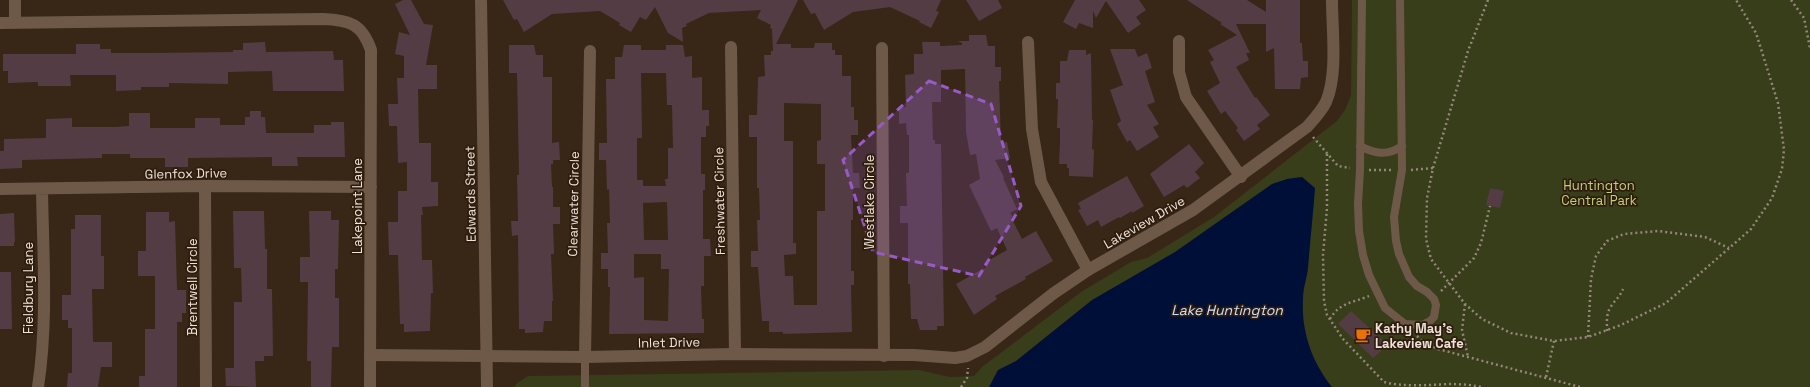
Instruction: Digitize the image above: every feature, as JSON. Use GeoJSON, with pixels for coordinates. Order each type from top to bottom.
{"type":"FeatureCollection","features":[{"type":"Feature","properties":{"kind":"street"},"geometry":{"type":"LineString","coordinates":[[0,23],[15,23],[15,0]]}},
{"type":"Feature","properties":{"kind":"street","name":"Edwards Street"},"geometry":{"type":"LineString","coordinates":[[481,0],[487,387]]}},
{"type":"Feature","properties":{"kind":"street","name":"Lakeview Drive"},"geometry":{"type":"LineString","coordinates":[[967,356],[985,347],[1054,293],[1088,270],[1193,210],[1307,127],[1319,114],[1326,102],[1333,73],[1332,0]]}},
{"type":"Feature","properties":{"kind":"street","name":"Lakepoint Lane"},"geometry":{"type":"LineString","coordinates":[[15,23],[323,19],[342,20],[359,29],[366,36],[371,50],[370,387]]}},
{"type":"Feature","properties":{"kind":"street"},"geometry":{"type":"LineString","coordinates":[[1179,41],[1179,72],[1186,97],[1240,176]]}},
{"type":"Feature","properties":{"kind":"street"},"geometry":{"type":"LineString","coordinates":[[1028,42],[1032,129],[1041,182],[1088,270]]}},
{"type":"Feature","properties":{"kind":"street","name":"Freshwater Circle"},"geometry":{"type":"LineString","coordinates":[[731,47],[735,354]]}},
{"type":"Feature","properties":{"kind":"street","name":"Westlake Circle"},"geometry":{"type":"LineString","coordinates":[[882,48],[884,356]]}},
{"type":"Feature","properties":{"kind":"street","name":"Clearwater Circle"},"geometry":{"type":"LineString","coordinates":[[585,357],[590,51]]}},
{"type":"Feature","properties":{"kind":"street","name":"Glenfox Drive"},"geometry":{"type":"LineString","coordinates":[[0,189],[205,186],[371,187]]}},
{"type":"Feature","properties":{"kind":"street","name":"Brentwell Circle"},"geometry":{"type":"LineString","coordinates":[[205,186],[206,387]]}},
{"type":"Feature","properties":{"kind":"street","name":"Fieldbury Lane"},"geometry":{"type":"LineString","coordinates":[[38,387],[41,369],[43,321],[42,189]]}},
{"type":"Feature","properties":{"kind":"street","name":"Inlet Drive"},"geometry":{"type":"LineString","coordinates":[[370,355],[585,357],[735,354],[914,355],[955,358],[967,356]]}},
{"type":"Feature","properties":{"kind":"lane"},"geometry":{"type":"LineString","coordinates":[[1362,0],[1358,204],[1359,231],[1363,255],[1377,292],[1385,308],[1406,324],[1422,325],[1430,321],[1435,313],[1436,305],[1434,298],[1428,292],[1417,286],[1409,277],[1399,254],[1396,241],[1394,217],[1402,170],[1400,0]]}},
{"type":"Feature","properties":{"kind":"lane"},"geometry":{"type":"LineString","coordinates":[[1360,146],[1377,153],[1388,153],[1402,146]]}},
{"type":"Feature","properties":{"kind":"lane"},"geometry":{"type":"LineString","coordinates":[[585,357],[585,387]]}},
{"type":"Feature","properties":{"kind":"path"},"geometry":{"type":"LineString","coordinates":[[1488,0],[1468,51],[1433,168],[1427,198],[1426,239],[1431,259],[1465,304],[1482,319],[1496,327],[1533,338],[1554,341],[1588,337],[1666,303],[1751,229],[1772,198],[1782,169],[1784,150],[1778,103],[1756,33],[1736,0]]}},
{"type":"Feature","properties":{"kind":"path"},"geometry":{"type":"LineString","coordinates":[[1791,0],[1804,18],[1810,48]]}},
{"type":"Feature","properties":{"kind":"path"},"geometry":{"type":"LineString","coordinates":[[1327,154],[1327,208],[1322,255],[1324,301],[1327,315],[1343,339],[1384,382],[1388,384],[1401,386],[1471,384],[1482,387]]}},
{"type":"Feature","properties":{"kind":"path"},"geometry":{"type":"LineString","coordinates":[[1434,298],[1474,258],[1481,243],[1490,206]]}},
{"type":"Feature","properties":{"kind":"path"},"geometry":{"type":"LineString","coordinates":[[1588,337],[1591,279],[1596,256],[1607,241],[1624,234],[1658,231],[1705,237],[1729,248]]}},
{"type":"Feature","properties":{"kind":"path"},"geometry":{"type":"LineString","coordinates":[[1607,330],[1610,308],[1620,296],[1623,289]]}},
{"type":"Feature","properties":{"kind":"path"},"geometry":{"type":"LineString","coordinates":[[1330,319],[1342,305],[1351,303],[1377,292]]}},
{"type":"Feature","properties":{"kind":"path"},"geometry":{"type":"LineString","coordinates":[[1465,304],[1462,330],[1468,357]]}},
{"type":"Feature","properties":{"kind":"path"},"geometry":{"type":"LineString","coordinates":[[1406,324],[1423,342],[1438,349],[1503,368],[1546,377],[1580,387]]}},
{"type":"Feature","properties":{"kind":"path"},"geometry":{"type":"LineString","coordinates":[[1546,377],[1554,341]]}},
{"type":"Feature","properties":{"kind":"path"},"geometry":{"type":"LineString","coordinates":[[961,387],[967,378],[967,356]]}},
{"type":"Feature","properties":{"kind":"highlighted area"},"geometry":{"type":"Polygon","coordinates":[[[929,81],[991,104],[1021,206],[979,276],[873,252],[843,160],[929,81]]]}},
{"type":"Feature","properties":{"kind":"green space","name":"Huntington Central Park"},"geometry":{"type":"Polygon","coordinates":[[[1352,0],[1810,0],[1810,387],[514,387],[517,383],[528,376],[919,370],[950,377],[974,376],[982,367],[1081,292],[1131,262],[1147,258],[1214,217],[1337,121],[1345,110],[1351,95],[1352,0]]]}},
{"type":"Feature","properties":{"kind":"water","name":"Lake Huntington"},"geometry":{"type":"Polygon","coordinates":[[[1302,177],[1315,188],[1308,268],[1303,295],[1304,323],[1309,346],[1319,367],[1332,387],[989,387],[998,370],[1016,361],[1092,300],[1175,252],[1272,184],[1287,179],[1302,177]]]}},
{"type":"Feature","properties":{"kind":"building"},"geometry":{"type":"Polygon","coordinates":[[[403,0],[411,0],[424,24],[433,25],[426,65],[437,65],[437,89],[418,89],[419,143],[431,143],[431,182],[438,182],[438,206],[422,207],[423,215],[421,215],[422,260],[432,260],[433,293],[431,293],[430,331],[404,332],[404,324],[400,324],[398,255],[389,255],[388,222],[398,222],[398,191],[407,191],[407,162],[398,163],[397,126],[389,126],[388,104],[398,104],[397,78],[404,78],[404,56],[395,54],[399,32],[410,35],[395,4],[403,0]]]}},
{"type":"Feature","properties":{"kind":"building"},"geometry":{"type":"Polygon","coordinates":[[[503,0],[798,0],[776,44],[791,44],[791,48],[814,48],[815,43],[832,43],[832,50],[835,50],[835,55],[842,55],[842,76],[851,76],[851,107],[854,107],[854,120],[858,120],[858,135],[851,135],[853,173],[859,173],[860,188],[853,188],[853,220],[851,220],[851,271],[854,271],[854,285],[851,285],[852,332],[783,334],[783,332],[769,332],[769,321],[762,321],[758,267],[751,267],[751,251],[758,251],[757,220],[760,220],[759,188],[757,188],[757,137],[749,137],[749,115],[757,115],[758,77],[765,76],[764,55],[771,55],[771,51],[773,51],[772,29],[770,28],[771,25],[757,18],[761,10],[709,13],[686,24],[687,26],[682,28],[683,42],[668,33],[655,7],[646,20],[640,17],[631,32],[619,25],[620,23],[600,11],[552,14],[524,32],[517,19],[514,20],[503,0]],[[784,103],[784,141],[793,141],[793,243],[796,243],[796,254],[784,255],[785,276],[793,276],[794,305],[817,305],[817,211],[825,211],[825,164],[817,164],[817,141],[821,140],[821,104],[784,103]]]}},
{"type":"Feature","properties":{"kind":"building"},"geometry":{"type":"Polygon","coordinates":[[[803,0],[941,0],[936,11],[939,12],[931,28],[919,22],[920,21],[890,7],[853,12],[824,30],[815,13],[811,14],[803,0]]]}},
{"type":"Feature","properties":{"kind":"building"},"geometry":{"type":"Polygon","coordinates":[[[966,0],[998,0],[1002,8],[979,21],[966,0]]]}},
{"type":"Feature","properties":{"kind":"building"},"geometry":{"type":"Polygon","coordinates":[[[1075,0],[1139,0],[1146,10],[1136,17],[1141,24],[1128,33],[1106,1],[1096,18],[1093,11],[1093,28],[1079,23],[1076,29],[1063,22],[1075,0]]]}},
{"type":"Feature","properties":{"kind":"building"},"geometry":{"type":"Polygon","coordinates":[[[1187,0],[1247,0],[1266,12],[1266,0],[1300,0],[1300,43],[1302,43],[1303,61],[1308,61],[1308,77],[1301,78],[1300,89],[1275,89],[1274,48],[1266,52],[1266,24],[1236,24],[1250,53],[1246,53],[1249,60],[1236,67],[1255,98],[1256,97],[1270,115],[1257,125],[1260,129],[1244,141],[1236,130],[1238,128],[1225,111],[1221,114],[1207,91],[1220,83],[1210,62],[1214,60],[1208,50],[1237,35],[1220,24],[1222,23],[1187,0]]]}},
{"type":"Feature","properties":{"kind":"building"},"geometry":{"type":"Polygon","coordinates":[[[969,35],[986,35],[988,46],[995,46],[995,67],[1001,67],[1001,81],[999,81],[1001,143],[1007,142],[1010,158],[995,160],[1004,177],[1003,178],[1017,209],[1010,213],[1013,217],[1011,217],[1022,239],[1036,231],[1053,261],[1025,277],[1026,279],[995,296],[997,299],[974,315],[956,284],[986,267],[984,263],[1007,250],[997,228],[991,231],[969,185],[980,179],[976,154],[970,155],[966,132],[965,69],[941,70],[941,102],[932,102],[933,140],[935,140],[935,144],[941,144],[944,326],[937,326],[937,330],[920,330],[917,319],[911,319],[910,284],[908,284],[908,223],[900,223],[900,206],[907,206],[906,173],[909,173],[909,135],[907,135],[906,123],[899,124],[899,108],[906,107],[905,75],[914,74],[914,54],[923,54],[922,42],[940,42],[940,46],[962,45],[962,43],[958,41],[969,41],[969,35]]]}},
{"type":"Feature","properties":{"kind":"building"},"geometry":{"type":"Polygon","coordinates":[[[265,42],[266,52],[333,51],[334,60],[343,60],[344,91],[273,91],[272,71],[228,72],[228,84],[169,83],[169,87],[141,87],[141,90],[116,91],[116,75],[70,75],[71,86],[38,86],[38,82],[8,83],[8,71],[3,71],[3,54],[76,54],[76,44],[100,44],[100,49],[111,49],[111,53],[154,53],[233,52],[233,50],[243,50],[243,43],[265,42]]]}},
{"type":"Feature","properties":{"kind":"building"},"geometry":{"type":"Polygon","coordinates":[[[509,45],[534,45],[536,55],[543,55],[543,77],[552,77],[552,143],[559,142],[560,160],[553,160],[553,164],[551,164],[553,207],[560,207],[560,224],[553,224],[554,254],[551,254],[553,301],[552,321],[544,321],[543,332],[525,333],[525,329],[519,329],[518,235],[512,236],[511,221],[518,221],[517,175],[519,175],[517,73],[509,73],[509,45]]]}},
{"type":"Feature","properties":{"kind":"building"},"geometry":{"type":"Polygon","coordinates":[[[624,45],[641,45],[641,50],[666,50],[666,45],[683,45],[685,57],[692,56],[692,78],[702,77],[702,110],[709,110],[709,126],[706,126],[706,137],[701,137],[701,174],[705,174],[705,190],[703,190],[703,239],[710,239],[711,256],[704,256],[704,286],[701,286],[704,333],[609,334],[610,287],[608,287],[608,269],[601,269],[601,253],[608,253],[607,223],[610,223],[609,189],[607,190],[606,160],[599,160],[599,143],[607,143],[606,79],[615,79],[615,57],[622,57],[624,45]],[[641,73],[642,138],[637,138],[637,180],[643,180],[643,186],[666,186],[665,179],[668,179],[668,148],[673,148],[672,105],[667,105],[666,73],[641,73]],[[667,202],[643,203],[644,240],[668,240],[667,202]],[[634,254],[634,278],[644,277],[644,320],[668,321],[669,269],[661,269],[661,254],[634,254]]]}},
{"type":"Feature","properties":{"kind":"building"},"geometry":{"type":"Polygon","coordinates":[[[1110,49],[1135,49],[1138,57],[1147,53],[1152,68],[1145,71],[1155,102],[1147,105],[1159,124],[1153,127],[1159,137],[1137,151],[1130,140],[1127,142],[1117,124],[1121,121],[1110,90],[1123,85],[1110,49]]]}},
{"type":"Feature","properties":{"kind":"building"},"geometry":{"type":"Polygon","coordinates":[[[1069,50],[1086,50],[1086,55],[1091,53],[1093,120],[1092,149],[1094,150],[1093,177],[1069,176],[1069,168],[1067,168],[1067,164],[1059,164],[1060,128],[1057,128],[1058,99],[1056,99],[1056,83],[1060,83],[1060,61],[1067,61],[1069,50]]]}},
{"type":"Feature","properties":{"kind":"building"},"geometry":{"type":"Polygon","coordinates":[[[250,111],[261,111],[261,117],[265,117],[266,133],[314,133],[314,125],[331,125],[331,122],[344,122],[345,157],[297,157],[298,166],[272,166],[272,157],[188,158],[188,167],[165,167],[165,158],[130,158],[130,154],[102,154],[102,158],[22,160],[22,168],[0,169],[0,151],[4,151],[4,139],[46,138],[46,119],[72,118],[72,127],[116,127],[129,126],[129,113],[150,113],[150,128],[195,128],[195,118],[220,118],[220,125],[245,125],[245,117],[250,117],[250,111]]]}},
{"type":"Feature","properties":{"kind":"building"},"geometry":{"type":"Polygon","coordinates":[[[1189,144],[1204,163],[1195,172],[1200,178],[1187,188],[1184,185],[1164,197],[1150,174],[1189,144]]]}},
{"type":"Feature","properties":{"kind":"building"},"geometry":{"type":"Polygon","coordinates":[[[1127,176],[1144,206],[1101,227],[1098,220],[1087,226],[1078,210],[1081,209],[1078,203],[1127,176]]]}},
{"type":"Feature","properties":{"kind":"building"},"geometry":{"type":"Polygon","coordinates":[[[1490,188],[1504,191],[1500,208],[1486,205],[1490,188]]]}},
{"type":"Feature","properties":{"kind":"building"},"geometry":{"type":"Polygon","coordinates":[[[233,211],[264,211],[265,249],[267,249],[267,289],[272,289],[273,356],[264,356],[264,361],[255,361],[256,387],[226,386],[225,368],[234,368],[234,302],[242,302],[241,268],[234,268],[233,211]]]}},
{"type":"Feature","properties":{"kind":"building"},"geometry":{"type":"Polygon","coordinates":[[[309,211],[331,211],[331,220],[339,220],[338,269],[335,269],[335,298],[339,298],[339,347],[332,347],[331,387],[311,387],[311,361],[307,361],[308,282],[300,282],[300,257],[310,257],[309,211]]]}},
{"type":"Feature","properties":{"kind":"building"},"geometry":{"type":"Polygon","coordinates":[[[146,212],[169,212],[169,222],[175,221],[177,290],[186,290],[186,313],[182,313],[182,322],[177,322],[177,387],[139,387],[139,376],[145,376],[145,329],[155,329],[155,276],[138,276],[138,251],[146,251],[146,212]]]}},
{"type":"Feature","properties":{"kind":"building"},"geometry":{"type":"Polygon","coordinates":[[[14,213],[14,246],[0,246],[0,214],[14,213]]]}},
{"type":"Feature","properties":{"kind":"building"},"geometry":{"type":"Polygon","coordinates":[[[75,215],[101,215],[101,256],[104,256],[104,289],[92,289],[93,342],[112,342],[112,367],[101,367],[98,387],[67,387],[68,373],[72,373],[72,328],[68,328],[68,320],[62,320],[62,295],[71,295],[71,229],[75,229],[75,215]]]}},
{"type":"Feature","properties":{"kind":"building"},"geometry":{"type":"Polygon","coordinates":[[[0,272],[11,272],[12,329],[0,329],[0,272]]]}},
{"type":"Feature","properties":{"kind":"building","name":"Kathy May’s Lakeview Cafe"},"geometry":{"type":"Polygon","coordinates":[[[1351,311],[1388,345],[1373,358],[1338,324],[1351,311]]]}},
{"type":"Feature","properties":{"kind":"place","name":"Kathy May’s Lakeview Cafe"},"geometry":{"type":"Point","coordinates":[1363,335]}}]}
